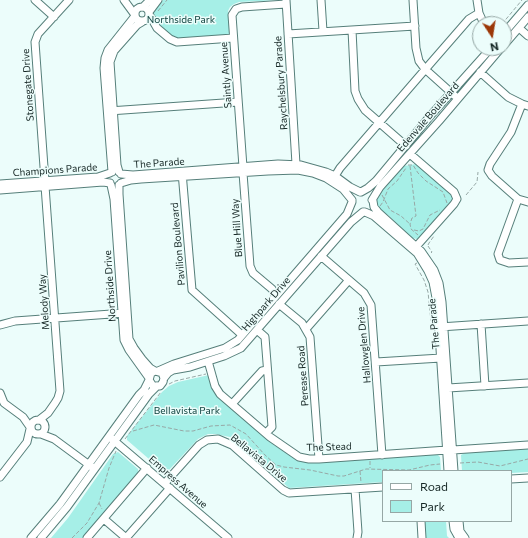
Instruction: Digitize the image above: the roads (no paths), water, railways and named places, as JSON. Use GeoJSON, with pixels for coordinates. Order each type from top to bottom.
{"type":"FeatureCollection","features":[{"type":"Feature","properties":{"kind":"street"},"geometry":{"type":"LineString","coordinates":[[35,0],[54,17]]}},
{"type":"Feature","properties":{"kind":"street","name":"Stonegate Drive"},"geometry":{"type":"LineString","coordinates":[[45,184],[35,42],[38,34],[69,0]]}},
{"type":"Feature","properties":{"kind":"street"},"geometry":{"type":"LineString","coordinates":[[126,0],[146,10],[157,28]]}},
{"type":"Feature","properties":{"kind":"street"},"geometry":{"type":"LineString","coordinates":[[126,0],[138,20],[157,28],[170,39],[177,42],[233,38]]}},
{"type":"Feature","properties":{"kind":"street"},"geometry":{"type":"LineString","coordinates":[[150,0],[146,10],[147,20],[137,25],[111,55],[109,66],[110,111],[111,173],[108,178],[110,184],[114,186],[120,184],[123,179],[117,165],[110,111],[104,68],[105,58],[108,50],[135,15],[137,10],[146,10],[158,0]]}},
{"type":"Feature","properties":{"kind":"street"},"geometry":{"type":"LineString","coordinates":[[321,0],[323,31]]}},
{"type":"Feature","properties":{"kind":"street"},"geometry":{"type":"LineString","coordinates":[[413,0],[417,53],[419,61],[425,69],[455,96]]}},
{"type":"Feature","properties":{"kind":"street"},"geometry":{"type":"LineString","coordinates":[[477,0],[480,16]]}},
{"type":"Feature","properties":{"kind":"street","name":"Raychelsbury Parade"},"geometry":{"type":"LineString","coordinates":[[286,2],[296,164]]}},
{"type":"Feature","properties":{"kind":"street","name":"Saintly Avenue"},"geometry":{"type":"LineString","coordinates":[[243,170],[232,16],[236,9],[286,2]]}},
{"type":"Feature","properties":{"kind":"street"},"geometry":{"type":"LineString","coordinates":[[512,24],[528,5]]}},
{"type":"Feature","properties":{"kind":"street"},"geometry":{"type":"LineString","coordinates":[[335,176],[379,122],[469,19],[479,13]]}},
{"type":"Feature","properties":{"kind":"street"},"geometry":{"type":"LineString","coordinates":[[512,36],[528,17]]}},
{"type":"Feature","properties":{"kind":"street"},"geometry":{"type":"LineString","coordinates":[[288,34],[415,26]]}},
{"type":"Feature","properties":{"kind":"street"},"geometry":{"type":"LineString","coordinates":[[519,28],[528,36]]}},
{"type":"Feature","properties":{"kind":"street"},"geometry":{"type":"LineString","coordinates":[[352,30],[356,95],[362,107],[406,146]]}},
{"type":"Feature","properties":{"kind":"street","name":"Edenvale Boulevard"},"geometry":{"type":"LineString","coordinates":[[372,200],[379,188],[410,154],[485,56]]}},
{"type":"Feature","properties":{"kind":"street","name":"Edenvale Boulevard"},"geometry":{"type":"LineString","coordinates":[[361,192],[373,184],[406,146],[494,56]]}},
{"type":"Feature","properties":{"kind":"street"},"geometry":{"type":"LineString","coordinates":[[480,72],[508,96],[525,105],[511,132],[490,164],[488,170],[492,176],[518,199],[528,202]]}},
{"type":"Feature","properties":{"kind":"street"},"geometry":{"type":"LineString","coordinates":[[110,111],[238,102]]}},
{"type":"Feature","properties":{"kind":"street"},"geometry":{"type":"LineString","coordinates":[[410,154],[455,194],[456,202],[447,205],[415,248]]}},
{"type":"Feature","properties":{"kind":"street","name":"The Parade"},"geometry":{"type":"LineString","coordinates":[[243,170],[278,164],[296,164],[317,168],[335,176],[350,187],[361,192]]}},
{"type":"Feature","properties":{"kind":"street","name":"The Parade"},"geometry":{"type":"LineString","coordinates":[[120,173],[133,175],[183,174],[243,170],[291,170],[313,173],[334,182],[346,191],[352,201]]}},
{"type":"Feature","properties":{"kind":"street","name":"Blue Hill Way"},"geometry":{"type":"LineString","coordinates":[[243,170],[250,266],[253,273],[272,289],[276,296]]}},
{"type":"Feature","properties":{"kind":"street"},"geometry":{"type":"LineString","coordinates":[[111,173],[116,171],[120,173]]}},
{"type":"Feature","properties":{"kind":"street","name":"Champions Parade"},"geometry":{"type":"LineString","coordinates":[[0,190],[98,177],[111,173]]}},
{"type":"Feature","properties":{"kind":"street","name":"The Parade"},"geometry":{"type":"LineString","coordinates":[[120,184],[131,180],[183,174]]}},
{"type":"Feature","properties":{"kind":"street","name":"Pavilion Boulevard"},"geometry":{"type":"LineString","coordinates":[[183,174],[192,290],[242,335]]}},
{"type":"Feature","properties":{"kind":"street","name":"Champions Parade"},"geometry":{"type":"LineString","coordinates":[[0,184],[103,182],[110,184]]}},
{"type":"Feature","properties":{"kind":"street","name":"Melody Way"},"geometry":{"type":"LineString","coordinates":[[37,420],[48,412],[58,398],[60,391],[45,184]]}},
{"type":"Feature","properties":{"kind":"street","name":"Northside Drive"},"geometry":{"type":"LineString","coordinates":[[110,184],[114,199],[128,333],[131,343],[146,364],[156,371]]}},
{"type":"Feature","properties":{"kind":"street","name":"Northside Drive"},"geometry":{"type":"LineString","coordinates":[[120,184],[118,194],[125,313],[125,343],[149,379]]}},
{"type":"Feature","properties":{"kind":"street"},"geometry":{"type":"LineString","coordinates":[[361,192],[367,193],[372,200],[371,208],[364,212],[357,211],[353,206],[352,201],[355,195],[361,192]]}},
{"type":"Feature","properties":{"kind":"street"},"geometry":{"type":"LineString","coordinates":[[518,199],[498,254],[500,260],[509,263],[528,262]]}},
{"type":"Feature","properties":{"kind":"street","name":"The Parade"},"geometry":{"type":"LineString","coordinates":[[372,200],[376,209],[415,248],[426,266],[433,282],[442,327],[448,388],[450,450],[448,470]]}},
{"type":"Feature","properties":{"kind":"street","name":"Highpark Drive"},"geometry":{"type":"LineString","coordinates":[[156,371],[225,348],[234,343],[347,214],[352,201]]}},
{"type":"Feature","properties":{"kind":"street","name":"The Parade"},"geometry":{"type":"LineString","coordinates":[[364,212],[374,216],[415,248]]}},
{"type":"Feature","properties":{"kind":"street","name":"Highpark Drive"},"geometry":{"type":"LineString","coordinates":[[164,378],[173,370],[208,362],[236,351],[244,345],[351,222],[364,212]]}},
{"type":"Feature","properties":{"kind":"street","name":"Hallowglen Drive"},"geometry":{"type":"LineString","coordinates":[[321,256],[364,293],[371,305],[382,455]]}},
{"type":"Feature","properties":{"kind":"street"},"geometry":{"type":"LineString","coordinates":[[306,329],[349,280]]}},
{"type":"Feature","properties":{"kind":"street","name":"Perease Road"},"geometry":{"type":"LineString","coordinates":[[279,304],[302,323],[311,342],[319,459]]}},
{"type":"Feature","properties":{"kind":"street"},"geometry":{"type":"LineString","coordinates":[[0,325],[15,321],[125,313]]}},
{"type":"Feature","properties":{"kind":"street"},"geometry":{"type":"LineString","coordinates":[[0,319],[15,321]]}},
{"type":"Feature","properties":{"kind":"street"},"geometry":{"type":"LineString","coordinates":[[442,327],[528,321]]}},
{"type":"Feature","properties":{"kind":"street"},"geometry":{"type":"LineString","coordinates":[[481,324],[486,386]]}},
{"type":"Feature","properties":{"kind":"street","name":"The Parade"},"geometry":{"type":"LineString","coordinates":[[442,327],[441,358],[450,450],[454,470]]}},
{"type":"Feature","properties":{"kind":"street"},"geometry":{"type":"LineString","coordinates":[[257,330],[265,337],[272,427],[266,434]]}},
{"type":"Feature","properties":{"kind":"street"},"geometry":{"type":"LineString","coordinates":[[376,362],[441,358]]}},
{"type":"Feature","properties":{"kind":"street","name":"The Stead"},"geometry":{"type":"LineString","coordinates":[[208,362],[218,391],[266,434],[299,457],[305,459],[528,445]]}},
{"type":"Feature","properties":{"kind":"street"},"geometry":{"type":"LineString","coordinates":[[232,404],[262,371],[267,370]]}},
{"type":"Feature","properties":{"kind":"street"},"geometry":{"type":"LineString","coordinates":[[31,538],[60,504],[89,464],[118,440],[151,374],[156,371],[162,373],[164,378],[159,389],[149,394],[118,440],[67,507],[41,538]]}},
{"type":"Feature","properties":{"kind":"street"},"geometry":{"type":"LineString","coordinates":[[149,379],[151,384],[159,389]]}},
{"type":"Feature","properties":{"kind":"street"},"geometry":{"type":"LineString","coordinates":[[448,388],[528,383]]}},
{"type":"Feature","properties":{"kind":"street"},"geometry":{"type":"LineString","coordinates":[[0,396],[6,404],[23,417],[33,434],[54,439]]}},
{"type":"Feature","properties":{"kind":"street","name":"Melody Way"},"geometry":{"type":"LineString","coordinates":[[45,426],[48,412]]}},
{"type":"Feature","properties":{"kind":"street"},"geometry":{"type":"LineString","coordinates":[[23,417],[43,422],[54,439],[95,469]]}},
{"type":"Feature","properties":{"kind":"street"},"geometry":{"type":"LineString","coordinates":[[27,442],[32,423],[37,420]]}},
{"type":"Feature","properties":{"kind":"street"},"geometry":{"type":"LineString","coordinates":[[0,477],[27,442],[44,431],[45,426]]}},
{"type":"Feature","properties":{"kind":"street","name":"Empress Avenue"},"geometry":{"type":"LineString","coordinates":[[118,440],[167,486],[228,538]]}},
{"type":"Feature","properties":{"kind":"street","name":"Bellavista Drive"},"geometry":{"type":"LineString","coordinates":[[126,538],[199,445],[207,440],[223,440],[232,445],[286,492],[293,493],[382,487]]}},
{"type":"Feature","properties":{"kind":"street"},"geometry":{"type":"LineString","coordinates":[[87,538],[147,468]]}},
{"type":"Feature","properties":{"kind":"street"},"geometry":{"type":"LineString","coordinates":[[512,479],[528,478],[528,483]]}},
{"type":"Feature","properties":{"kind":"street"},"geometry":{"type":"LineString","coordinates":[[357,538],[358,489]]}},
{"type":"Feature","properties":{"kind":"street"},"geometry":{"type":"LineString","coordinates":[[106,517],[126,538]]}},
{"type":"Feature","properties":{"kind":"street"},"geometry":{"type":"LineString","coordinates":[[421,522],[422,538]]}},
{"type":"Feature","properties":{"kind":"street"},"geometry":{"type":"LineString","coordinates":[[453,522],[456,534],[459,538]]}},
{"type":"Feature","properties":{"kind":"street"},"geometry":{"type":"LineString","coordinates":[[458,522],[460,531],[465,538]]}},
{"type":"Feature","properties":{"kind":"park label","name":"Northside Park"},"geometry":{"type":"Point","coordinates":[181,20]}},
{"type":"Feature","properties":{"kind":"park label","name":"Bellavista Park"},"geometry":{"type":"Point","coordinates":[187,411]}}]}
